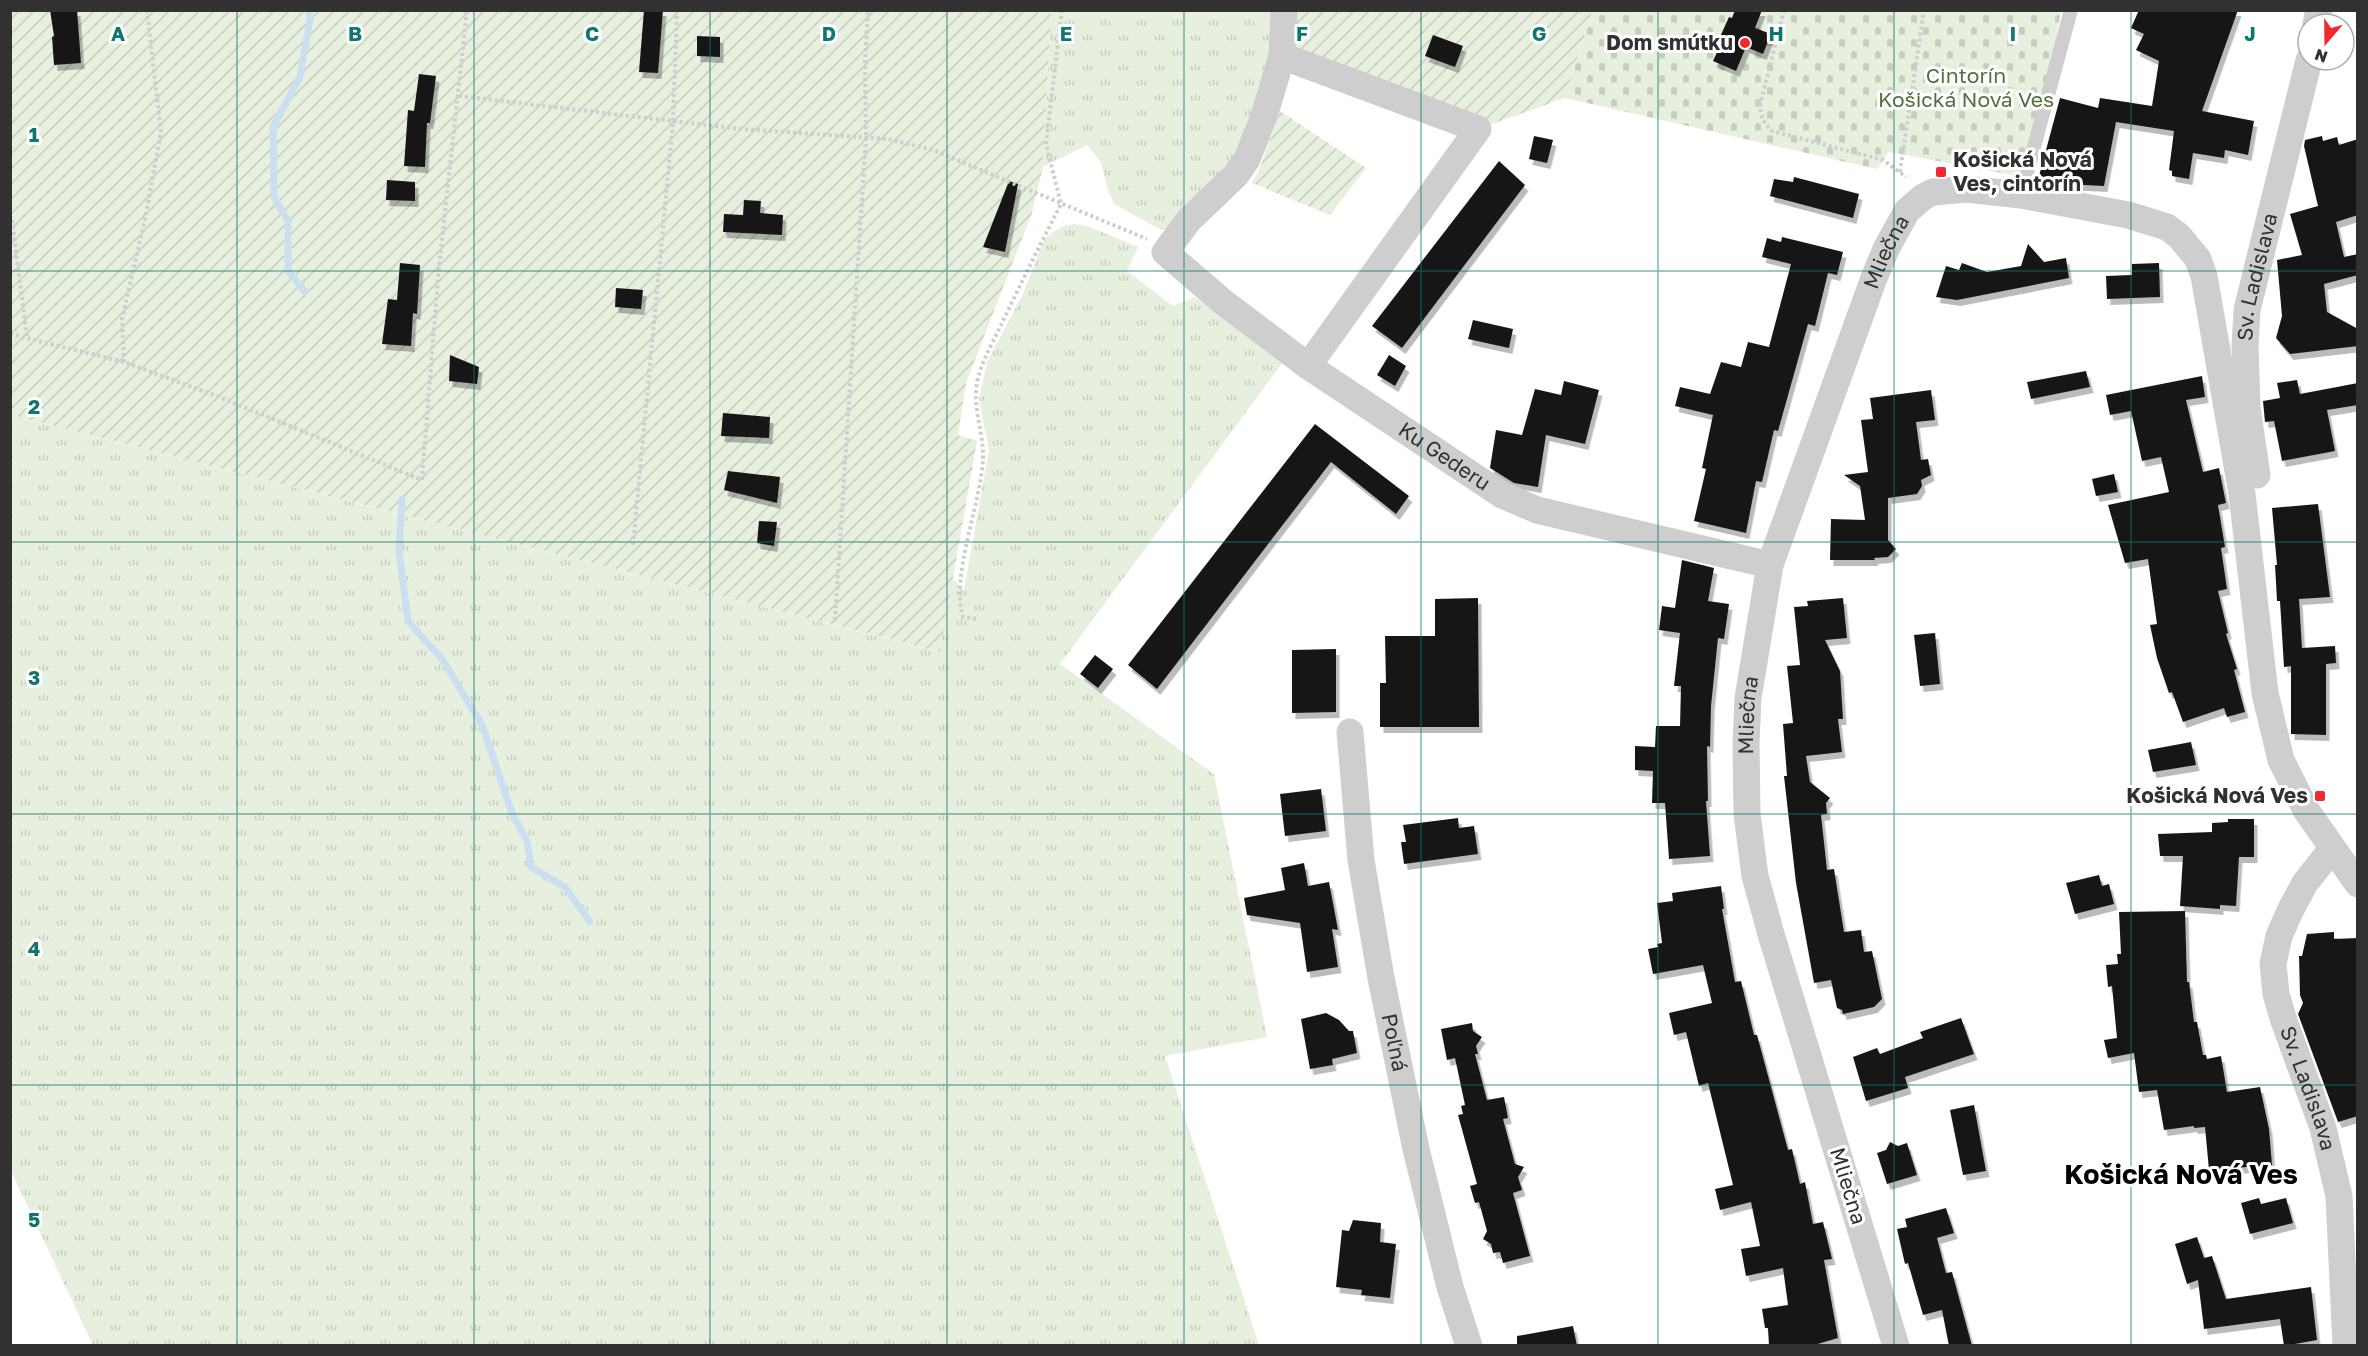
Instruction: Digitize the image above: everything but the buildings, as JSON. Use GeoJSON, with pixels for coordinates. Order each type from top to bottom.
{"type":"FeatureCollection","features":[{"type":"Feature","properties":{"kind":"street"},"geometry":{"type":"LineString","coordinates":[[1165,252],[1189,220],[1236,175],[1247,159],[1264,116],[1282,56],[1284,10]]}},
{"type":"Feature","properties":{"kind":"street"},"geometry":{"type":"LineString","coordinates":[[1282,56],[1478,129],[1308,366]]}},
{"type":"Feature","properties":{"kind":"street","name":"Sv. Ladislava"},"geometry":{"type":"LineString","coordinates":[[2242,494],[2257,477],[2247,408],[2245,346],[2247,310],[2306,72]]}},
{"type":"Feature","properties":{"kind":"street","name":"Mliečna"},"geometry":{"type":"LineString","coordinates":[[1896,1346],[1755,876],[1747,814],[1748,698],[1770,565],[1886,249],[1907,211],[1923,196],[1948,189],[2021,195]]}},
{"type":"Feature","properties":{"kind":"street","name":"Sv. Ladislava"},"geometry":{"type":"LineString","coordinates":[[2021,195],[2148,220],[2167,227],[2189,246],[2198,260],[2204,276],[2242,494],[2265,693],[2278,749],[2281,760],[2306,810],[2358,884]]}},
{"type":"Feature","properties":{"kind":"street","name":"Ku Gederu"},"geometry":{"type":"LineString","coordinates":[[1165,252],[1223,302],[1308,366],[1502,495],[1537,510],[1770,565]]}},
{"type":"Feature","properties":{"kind":"street","name":"Poľná"},"geometry":{"type":"LineString","coordinates":[[1350,732],[1360,860],[1381,978],[1416,1149],[1449,1287],[1469,1346]]}},
{"type":"Feature","properties":{"kind":"street","name":"Sv. Ladislava"},"geometry":{"type":"LineString","coordinates":[[2332,849],[2305,884],[2291,909],[2279,936],[2273,964],[2276,994],[2283,1021],[2323,1128],[2339,1196],[2346,1346]]}},
{"type":"Feature","properties":{"kind":"lane"},"geometry":{"type":"LineString","coordinates":[[2021,195],[2071,10]]}},
{"type":"Feature","properties":{"kind":"path"},"geometry":{"type":"LineString","coordinates":[[124,362],[122,319],[145,219],[161,132],[147,10]]}},
{"type":"Feature","properties":{"kind":"path"},"geometry":{"type":"LineString","coordinates":[[10,334],[124,362],[214,395],[422,480],[439,267],[467,10]]}},
{"type":"Feature","properties":{"kind":"path"},"geometry":{"type":"LineString","coordinates":[[633,545],[673,122],[677,10]]}},
{"type":"Feature","properties":{"kind":"path"},"geometry":{"type":"LineString","coordinates":[[835,620],[866,137],[865,63],[868,10]]}},
{"type":"Feature","properties":{"kind":"path"},"geometry":{"type":"LineString","coordinates":[[976,619],[963,617],[960,608],[961,582],[983,461],[982,436],[977,419],[978,378],[1022,279],[1061,204],[1046,144],[1062,10]]}},
{"type":"Feature","properties":{"kind":"path"},"geometry":{"type":"LineString","coordinates":[[1784,10],[1760,105],[1765,124],[1772,130],[1883,160],[1900,172],[1903,178],[1911,173]]}},
{"type":"Feature","properties":{"kind":"path"},"geometry":{"type":"LineString","coordinates":[[1900,172],[1924,10]]}},
{"type":"Feature","properties":{"kind":"path"},"geometry":{"type":"LineString","coordinates":[[459,96],[673,122],[813,136],[888,139],[933,150],[1143,236],[1165,252]]}},
{"type":"Feature","properties":{"kind":"path"},"geometry":{"type":"LineString","coordinates":[[12,220],[27,338]]}},
{"type":"Feature","properties":{"kind":"green space"},"geometry":{"type":"Polygon","coordinates":[[[10,11],[1051,11],[1043,167],[1032,213],[966,383],[958,435],[977,441],[940,652],[11,415],[10,11]]]}},
{"type":"Feature","properties":{"kind":"green space"},"geometry":{"type":"Polygon","coordinates":[[[1051,11],[1279,11],[1275,44],[1242,152],[1176,227],[1161,230],[1114,204],[1108,191],[1101,162],[1087,145],[1043,167],[1051,11]]]}},
{"type":"Feature","properties":{"kind":"green space"},"geometry":{"type":"Polygon","coordinates":[[[1297,11],[1592,11],[1565,98],[1478,129],[1282,56],[1297,11]]]}},
{"type":"Feature","properties":{"kind":"green space","name":"Cintorín Košická Nová Ves"},"geometry":{"type":"Polygon","coordinates":[[[1592,11],[2061,11],[2054,51],[2023,177],[1889,152],[1877,169],[1565,98],[1592,11]]]}},
{"type":"Feature","properties":{"kind":"green space"},"geometry":{"type":"Polygon","coordinates":[[[1280,111],[1366,168],[1330,215],[1252,183],[1261,165],[1280,111]]]}},
{"type":"Feature","properties":{"kind":"green space"},"geometry":{"type":"Polygon","coordinates":[[[1075,224],[1087,226],[1138,247],[1127,271],[1173,306],[1194,297],[1286,358],[1060,664],[1214,774],[1267,1037],[1165,1056],[1259,1345],[93,1345],[11,1171],[10,415],[939,652],[953,579],[964,590],[989,450],[979,400],[987,362],[1022,296],[1044,240],[1063,226],[1075,224]]]}},
{"type":"Feature","properties":{"kind":"waterway"},"geometry":{"type":"LineString","coordinates":[[305,292],[288,270],[288,221],[274,197],[273,127],[300,77],[310,19],[309,10]]}},
{"type":"Feature","properties":{"kind":"waterway"},"geometry":{"type":"LineString","coordinates":[[402,499],[399,551],[408,621],[442,659],[482,725],[512,813],[527,841],[531,867],[565,887],[590,922]]}},
{"type":"Feature","properties":{"kind":"place","name":"Dom smútku"},"geometry":{"type":"Point","coordinates":[1745,43]}},
{"type":"Feature","properties":{"kind":"place","name":"Košická Nová Ves, cintorín"},"geometry":{"type":"Point","coordinates":[1941,172]}},
{"type":"Feature","properties":{"kind":"place","name":"Košická Nová Ves"},"geometry":{"type":"Point","coordinates":[2320,796]}},
{"type":"Feature","properties":{"kind":"district","name":"Košická Nová Ves"},"geometry":{"type":"Point","coordinates":[2181,1175]}}]}
